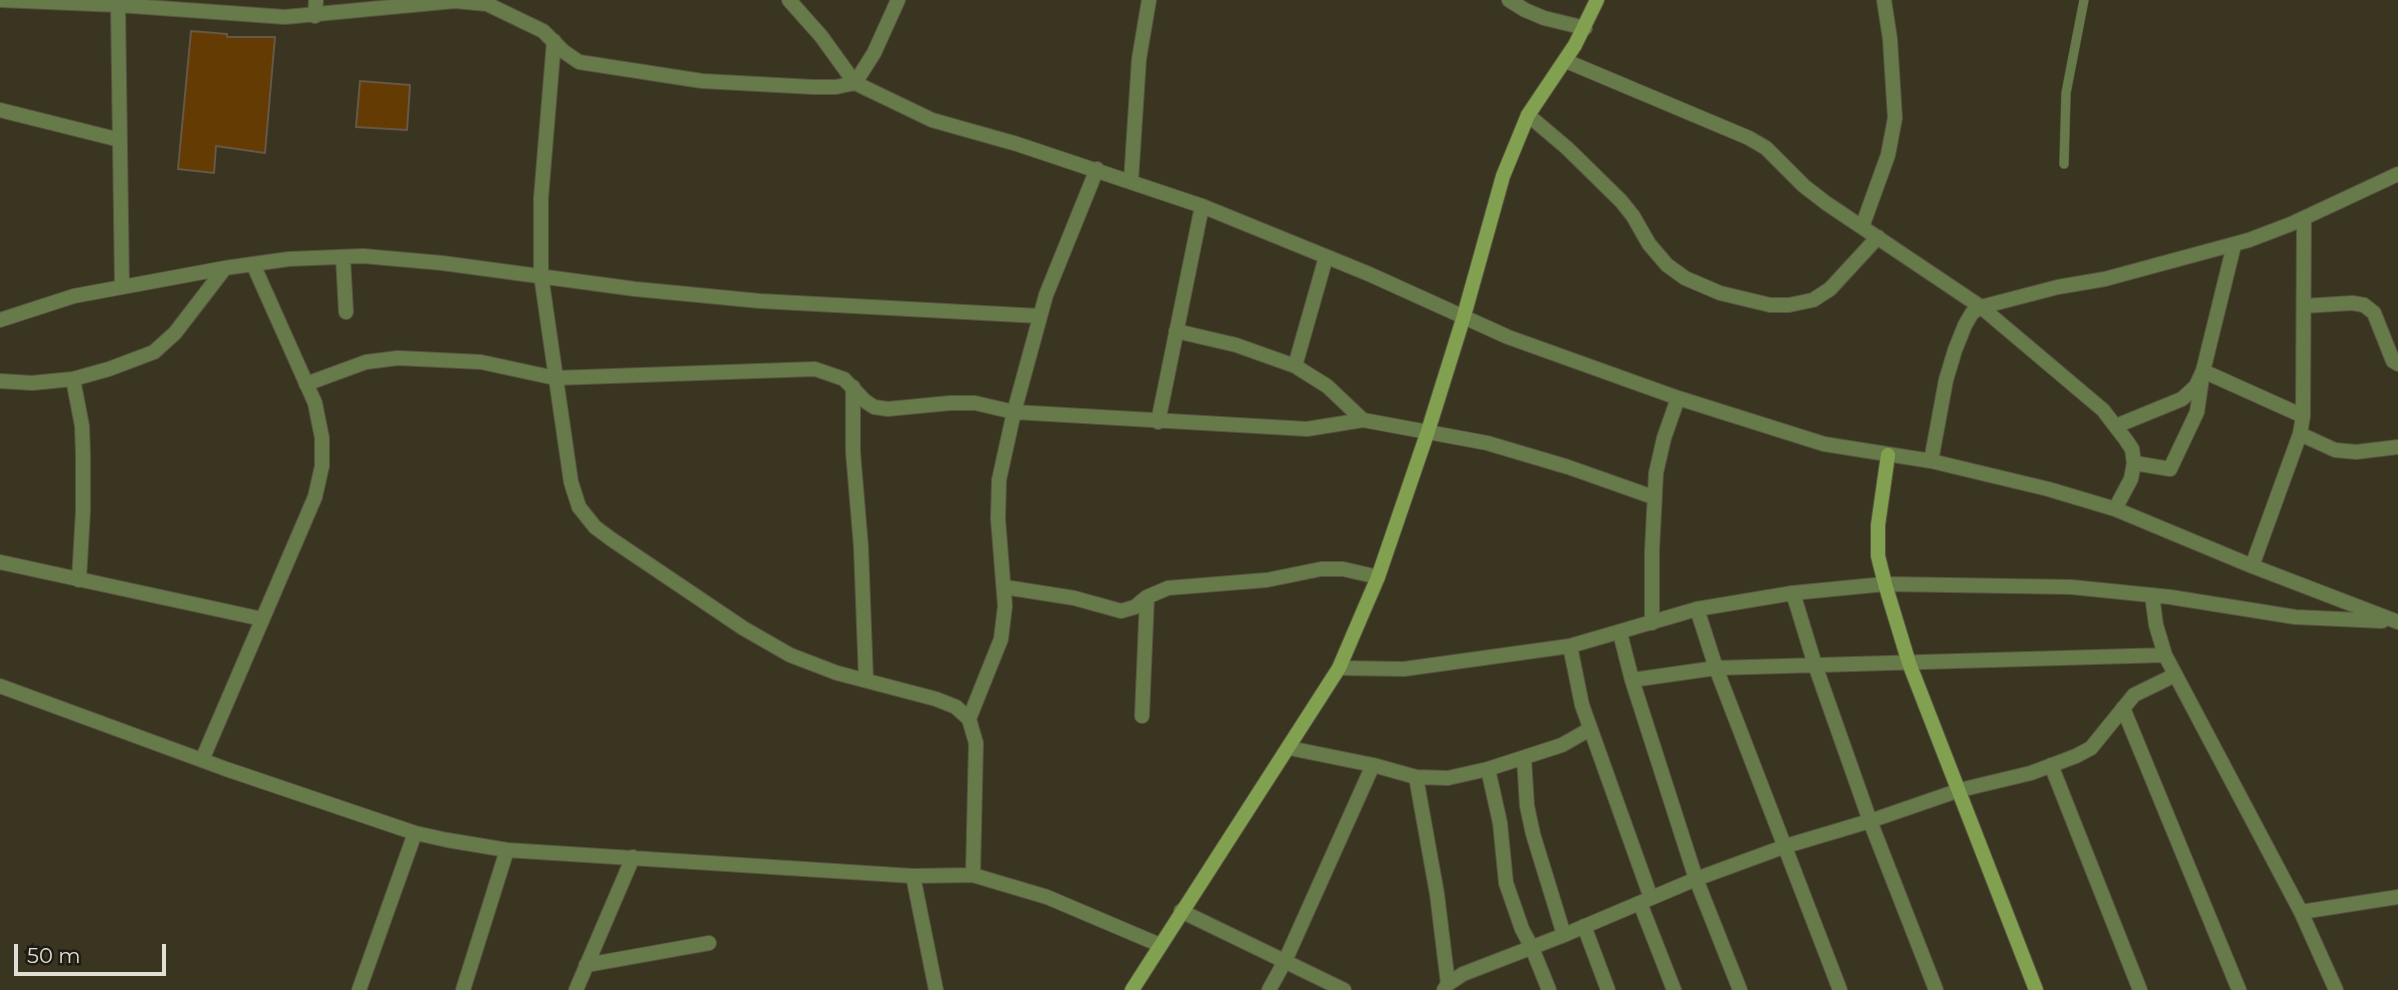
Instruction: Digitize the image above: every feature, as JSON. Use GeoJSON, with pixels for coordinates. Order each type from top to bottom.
{"type":"FeatureCollection","features":[{"type":"Feature","properties":{"kind":"street"},"geometry":{"type":"LineString","coordinates":[[0,0],[118,5],[258,16],[315,16],[455,1],[487,2],[529,22],[579,62],[651,75],[760,85],[813,88],[855,83]]}},
{"type":"Feature","properties":{"kind":"street"},"geometry":{"type":"LineString","coordinates":[[315,16],[317,0]]}},
{"type":"Feature","properties":{"kind":"street"},"geometry":{"type":"LineString","coordinates":[[789,0],[821,36],[855,83],[932,120],[1097,169],[1202,206],[1369,274],[1463,319],[1678,398],[1824,444],[1931,461],[2048,489],[2115,509],[2252,566],[2398,622]]}},
{"type":"Feature","properties":{"kind":"street"},"geometry":{"type":"LineString","coordinates":[[855,83],[873,53],[898,0]]}},
{"type":"Feature","properties":{"kind":"street"},"geometry":{"type":"LineString","coordinates":[[1131,181],[1139,59],[1149,0]]}},
{"type":"Feature","properties":{"kind":"street"},"geometry":{"type":"LineString","coordinates":[[1509,0],[1544,18],[1585,27]]}},
{"type":"Feature","properties":{"kind":"street"},"geometry":{"type":"LineString","coordinates":[[1132,990],[1339,668],[1378,577],[1428,431],[1503,176],[1528,115],[1566,61],[1597,0]]}},
{"type":"Feature","properties":{"kind":"street"},"geometry":{"type":"LineString","coordinates":[[1862,227],[1888,155],[1895,118],[1890,39],[1884,0]]}},
{"type":"Feature","properties":{"kind":"street"},"geometry":{"type":"LineString","coordinates":[[118,5],[122,287]]}},
{"type":"Feature","properties":{"kind":"street"},"geometry":{"type":"LineString","coordinates":[[554,41],[541,198],[541,275],[571,482],[579,507],[595,527],[611,539],[743,628],[790,655],[837,673],[936,699],[956,707],[969,719],[976,743],[972,875]]}},
{"type":"Feature","properties":{"kind":"street"},"geometry":{"type":"LineString","coordinates":[[1566,61],[1749,138],[1766,148],[1804,186],[1980,307],[2102,410],[2132,449],[2134,463],[2131,479],[2115,509]]}},
{"type":"Feature","properties":{"kind":"street"},"geometry":{"type":"LineString","coordinates":[[0,110],[120,140]]}},
{"type":"Feature","properties":{"kind":"street"},"geometry":{"type":"LineString","coordinates":[[1528,115],[1567,148],[1621,201],[1649,244],[1667,265],[1685,278],[1720,293],[1770,305],[1789,305],[1813,300],[1830,289],[1878,237]]}},
{"type":"Feature","properties":{"kind":"street"},"geometry":{"type":"LineString","coordinates":[[969,719],[1001,639],[1005,606],[998,519],[999,480],[1014,412],[1040,316],[1097,169]]}},
{"type":"Feature","properties":{"kind":"street"},"geometry":{"type":"LineString","coordinates":[[1931,461],[1946,380],[1955,350],[1965,325],[1972,313],[1980,307],[2105,279],[2234,245],[2304,218],[2398,174]]}},
{"type":"Feature","properties":{"kind":"street"},"geometry":{"type":"LineString","coordinates":[[1158,422],[1202,206]]}},
{"type":"Feature","properties":{"kind":"street"},"geometry":{"type":"LineString","coordinates":[[2252,566],[2300,434],[2303,415],[2304,218]]}},
{"type":"Feature","properties":{"kind":"street"},"geometry":{"type":"LineString","coordinates":[[2134,463],[2170,469],[2197,412],[2203,371],[2234,245]]}},
{"type":"Feature","properties":{"kind":"street"},"geometry":{"type":"LineString","coordinates":[[0,320],[74,296],[225,268],[289,259],[363,256],[541,275],[635,289],[760,301],[1040,316]]}},
{"type":"Feature","properties":{"kind":"street"},"geometry":{"type":"LineString","coordinates":[[343,257],[346,312]]}},
{"type":"Feature","properties":{"kind":"street"},"geometry":{"type":"LineString","coordinates":[[1294,366],[1326,257]]}},
{"type":"Feature","properties":{"kind":"street"},"geometry":{"type":"LineString","coordinates":[[202,760],[315,497],[322,466],[322,438],[315,403],[253,264]]}},
{"type":"Feature","properties":{"kind":"street"},"geometry":{"type":"LineString","coordinates":[[0,381],[32,383],[73,379],[110,369],[154,352],[175,333],[225,268]]}},
{"type":"Feature","properties":{"kind":"street"},"geometry":{"type":"LineString","coordinates":[[2304,306],[2352,303],[2364,306],[2374,313],[2393,361],[2398,364]]}},
{"type":"Feature","properties":{"kind":"street"},"geometry":{"type":"LineString","coordinates":[[1176,331],[1236,345],[1294,366],[1327,386],[1363,420]]}},
{"type":"Feature","properties":{"kind":"street"},"geometry":{"type":"LineString","coordinates":[[306,384],[366,362],[398,358],[481,362],[555,378],[815,369],[844,379],[865,401],[874,407],[888,409],[975,403],[1014,412],[1307,429],[1363,420],[1487,443],[1568,467],[1653,497]]}},
{"type":"Feature","properties":{"kind":"street"},"geometry":{"type":"LineString","coordinates":[[2203,371],[2303,415]]}},
{"type":"Feature","properties":{"kind":"street"},"geometry":{"type":"LineString","coordinates":[[2116,426],[2182,399],[2196,386],[2203,371]]}},
{"type":"Feature","properties":{"kind":"street"},"geometry":{"type":"LineString","coordinates":[[73,379],[82,426],[83,454],[79,580]]}},
{"type":"Feature","properties":{"kind":"street"},"geometry":{"type":"LineString","coordinates":[[853,387],[853,452],[861,547],[866,680]]}},
{"type":"Feature","properties":{"kind":"street"},"geometry":{"type":"LineString","coordinates":[[1652,623],[1653,497],[1664,438],[1678,398]]}},
{"type":"Feature","properties":{"kind":"street"},"geometry":{"type":"LineString","coordinates":[[2300,434],[2335,450],[2356,452],[2398,447]]}},
{"type":"Feature","properties":{"kind":"street"},"geometry":{"type":"LineString","coordinates":[[1888,455],[1878,525],[1878,556],[1885,584],[1909,663],[2036,990]]}},
{"type":"Feature","properties":{"kind":"street"},"geometry":{"type":"LineString","coordinates":[[0,562],[262,619]]}},
{"type":"Feature","properties":{"kind":"street"},"geometry":{"type":"LineString","coordinates":[[1004,587],[1074,598],[1121,611],[1135,607],[1147,597],[1168,588],[1267,580],[1321,569],[1343,569],[1378,577]]}},
{"type":"Feature","properties":{"kind":"street"},"geometry":{"type":"LineString","coordinates":[[1339,668],[1404,669],[1570,646],[1697,609],[1793,593],[1885,584],[2071,587],[2152,595],[2295,617],[2398,622]]}},
{"type":"Feature","properties":{"kind":"street"},"geometry":{"type":"LineString","coordinates":[[1793,593],[1815,665],[1870,821],[1936,990]]}},
{"type":"Feature","properties":{"kind":"street"},"geometry":{"type":"LineString","coordinates":[[2152,595],[2155,625],[2165,655],[2301,912],[2336,990]]}},
{"type":"Feature","properties":{"kind":"street"},"geometry":{"type":"LineString","coordinates":[[1142,716],[1147,597]]}},
{"type":"Feature","properties":{"kind":"street"},"geometry":{"type":"LineString","coordinates":[[1697,609],[1716,668],[1840,990]]}},
{"type":"Feature","properties":{"kind":"street"},"geometry":{"type":"LineString","coordinates":[[1620,633],[1632,680],[1696,879],[1740,990]]}},
{"type":"Feature","properties":{"kind":"street"},"geometry":{"type":"LineString","coordinates":[[1570,646],[1575,680],[1590,730],[1674,990]]}},
{"type":"Feature","properties":{"kind":"street"},"geometry":{"type":"LineString","coordinates":[[1632,680],[1716,668],[2165,655]]}},
{"type":"Feature","properties":{"kind":"street"},"geometry":{"type":"LineString","coordinates":[[1446,987],[1463,974],[1485,964],[1532,948],[1696,879],[1786,846],[1960,790],[2031,773],[2052,765],[2091,748],[2134,695],[2175,675]]}},
{"type":"Feature","properties":{"kind":"street"},"geometry":{"type":"LineString","coordinates":[[0,686],[202,760],[415,833],[507,850],[913,876],[972,875],[1047,897],[1160,945]]}},
{"type":"Feature","properties":{"kind":"street"},"geometry":{"type":"LineString","coordinates":[[2123,708],[2239,990]]}},
{"type":"Feature","properties":{"kind":"street"},"geometry":{"type":"LineString","coordinates":[[1289,748],[1373,765],[1416,777],[1448,778],[1524,758],[1562,745],[1590,730]]}},
{"type":"Feature","properties":{"kind":"street"},"geometry":{"type":"LineString","coordinates":[[1524,758],[1527,806],[1533,834],[1564,935]]}},
{"type":"Feature","properties":{"kind":"street"},"geometry":{"type":"LineString","coordinates":[[1269,990],[1285,961],[1373,765]]}},
{"type":"Feature","properties":{"kind":"street"},"geometry":{"type":"LineString","coordinates":[[2052,765],[2140,990]]}},
{"type":"Feature","properties":{"kind":"street"},"geometry":{"type":"LineString","coordinates":[[1488,769],[1500,823],[1506,883],[1522,929],[1549,990]]}},
{"type":"Feature","properties":{"kind":"street"},"geometry":{"type":"LineString","coordinates":[[1416,777],[1438,905],[1446,987]]}},
{"type":"Feature","properties":{"kind":"street"},"geometry":{"type":"LineString","coordinates":[[359,990],[415,833]]}},
{"type":"Feature","properties":{"kind":"street"},"geometry":{"type":"LineString","coordinates":[[463,990],[507,850]]}},
{"type":"Feature","properties":{"kind":"street"},"geometry":{"type":"LineString","coordinates":[[576,990],[633,857]]}},
{"type":"Feature","properties":{"kind":"street"},"geometry":{"type":"LineString","coordinates":[[913,876],[936,990]]}},
{"type":"Feature","properties":{"kind":"street"},"geometry":{"type":"LineString","coordinates":[[2301,912],[2398,897]]}},
{"type":"Feature","properties":{"kind":"street"},"geometry":{"type":"LineString","coordinates":[[1181,911],[1344,990]]}},
{"type":"Feature","properties":{"kind":"street"},"geometry":{"type":"LineString","coordinates":[[1584,926],[1608,990]]}},
{"type":"Feature","properties":{"kind":"street"},"geometry":{"type":"LineString","coordinates":[[586,965],[709,943]]}},
{"type":"Feature","properties":{"kind":"lane"},"geometry":{"type":"LineString","coordinates":[[2064,164],[2066,93],[2084,0]]}},
{"type":"Feature","properties":{"kind":"building"},"geometry":{"type":"Polygon","coordinates":[[[191,31],[227,34],[227,37],[275,37],[265,153],[216,146],[214,173],[178,169],[191,31]]]}},
{"type":"Feature","properties":{"kind":"building"},"geometry":{"type":"Polygon","coordinates":[[[360,81],[410,85],[407,130],[356,127],[360,81]]]}}]}
